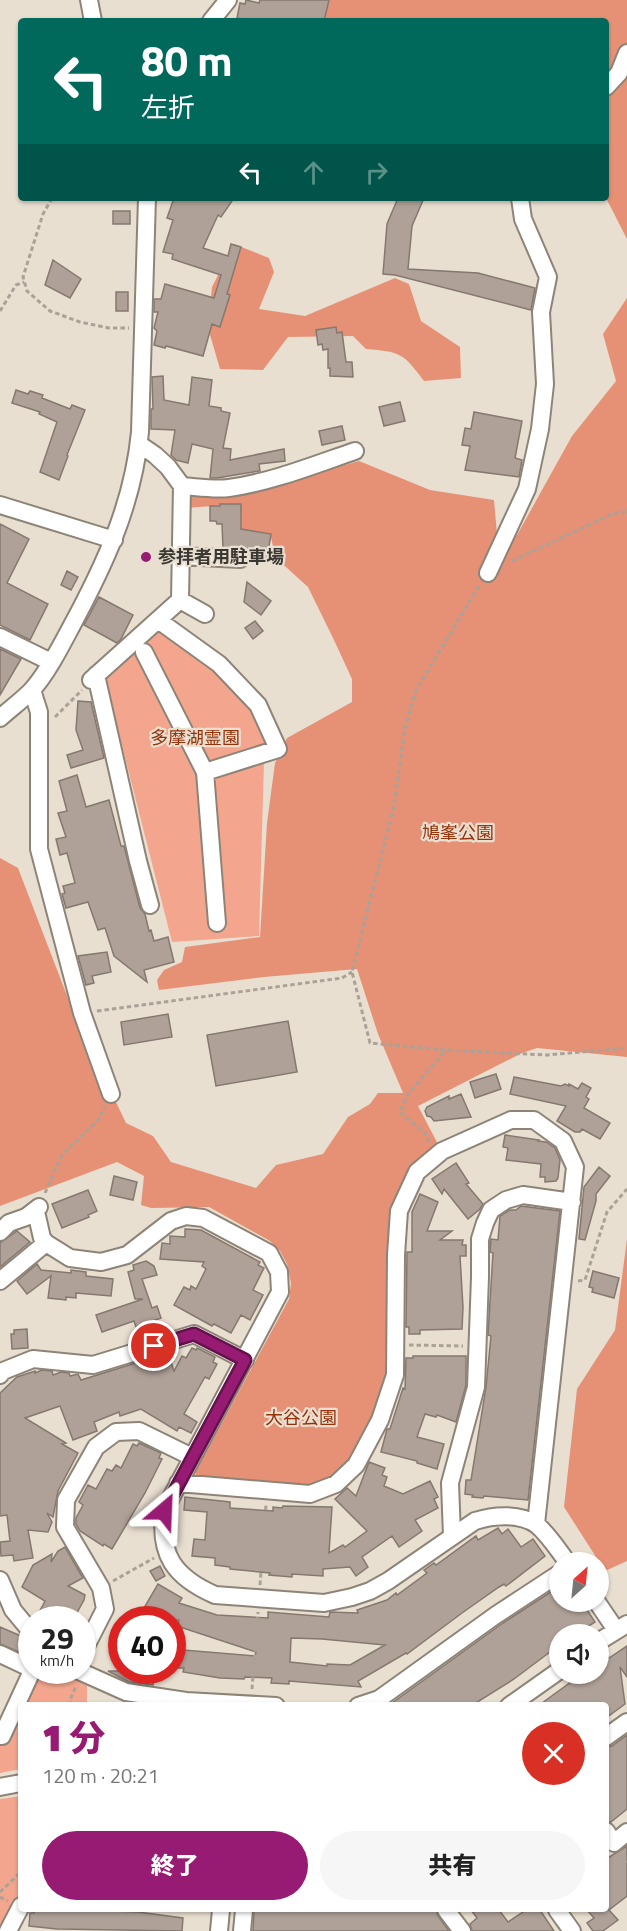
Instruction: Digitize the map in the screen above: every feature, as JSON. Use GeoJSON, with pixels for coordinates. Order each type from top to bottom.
{"type":"FeatureCollection","features":[{"type":"Feature","properties":{"kind":"street"},"geometry":{"type":"LineString","coordinates":[[89,0],[92,18]]}},
{"type":"Feature","properties":{"kind":"street"},"geometry":{"type":"LineString","coordinates":[[213,18],[228,0]]}},
{"type":"Feature","properties":{"kind":"street"},"geometry":{"type":"LineString","coordinates":[[609,84],[619,73],[627,53]]}},
{"type":"Feature","properties":{"kind":"street"},"geometry":{"type":"LineString","coordinates":[[0,718],[32,690],[51,662],[79,612],[114,540],[128,500],[139,444],[147,201]]}},
{"type":"Feature","properties":{"kind":"street"},"geometry":{"type":"LineString","coordinates":[[488,573],[527,489],[540,429],[545,384],[541,312],[548,277],[523,219],[520,201]]}},
{"type":"Feature","properties":{"kind":"street"},"geometry":{"type":"LineString","coordinates":[[139,444],[168,467],[182,486],[180,600],[94,678],[150,905]]}},
{"type":"Feature","properties":{"kind":"street"},"geometry":{"type":"LineString","coordinates":[[182,486],[226,488],[240,486],[289,474],[355,451]]}},
{"type":"Feature","properties":{"kind":"street"},"geometry":{"type":"LineString","coordinates":[[0,505],[114,540]]}},
{"type":"Feature","properties":{"kind":"street"},"geometry":{"type":"LineString","coordinates":[[181,556],[240,559]]}},
{"type":"Feature","properties":{"kind":"street"},"geometry":{"type":"LineString","coordinates":[[180,600],[206,614]]}},
{"type":"Feature","properties":{"kind":"street"},"geometry":{"type":"LineString","coordinates":[[158,620],[219,664],[258,705],[278,749],[205,772]]}},
{"type":"Feature","properties":{"kind":"street"},"geometry":{"type":"LineString","coordinates":[[0,637],[51,662]]}},
{"type":"Feature","properties":{"kind":"street"},"geometry":{"type":"LineString","coordinates":[[144,652],[205,772],[217,923]]}},
{"type":"Feature","properties":{"kind":"street"},"geometry":{"type":"LineString","coordinates":[[32,690],[39,712],[39,849],[82,1013],[111,1094]]}},
{"type":"Feature","properties":{"kind":"street"},"geometry":{"type":"LineString","coordinates":[[178,1483],[310,1494],[336,1484],[356,1465],[380,1419],[395,1375],[396,1255],[399,1211],[417,1172],[442,1151],[510,1120],[534,1120],[563,1141],[575,1167],[536,1524]]}},
{"type":"Feature","properties":{"kind":"street"},"geometry":{"type":"LineString","coordinates":[[452,1536],[450,1483],[476,1387],[480,1239],[485,1223],[491,1210],[506,1200],[522,1195],[572,1202]]}},
{"type":"Feature","properties":{"kind":"street"},"geometry":{"type":"LineString","coordinates":[[0,1232],[9,1224],[38,1211],[42,1238],[46,1243],[70,1258],[101,1262],[127,1255],[171,1221],[186,1216],[203,1218],[269,1252],[279,1272],[280,1292],[164,1511],[162,1530],[167,1550],[174,1565],[184,1578],[198,1588],[215,1594],[324,1603],[352,1597],[370,1591],[388,1581],[475,1521],[490,1516],[522,1519],[536,1524],[559,1552]]}},
{"type":"Feature","properties":{"kind":"street"},"geometry":{"type":"LineString","coordinates":[[0,1281],[46,1243]]}},
{"type":"Feature","properties":{"kind":"street"},"geometry":{"type":"LineString","coordinates":[[0,1375],[3,1371],[33,1359],[93,1365],[194,1334],[245,1360]]}},
{"type":"Feature","properties":{"kind":"street"},"geometry":{"type":"LineString","coordinates":[[96,1627],[105,1609],[101,1588],[65,1527],[66,1500],[96,1447],[116,1432],[140,1431],[192,1457]]}},
{"type":"Feature","properties":{"kind":"street"},"geometry":{"type":"LineString","coordinates":[[0,1580],[18,1616]]}},
{"type":"Feature","properties":{"kind":"street"},"geometry":{"type":"LineString","coordinates":[[370,1702],[379,1699],[496,1615],[549,1580]]}},
{"type":"Feature","properties":{"kind":"street"},"geometry":{"type":"LineString","coordinates":[[607,1612],[621,1627]]}},
{"type":"Feature","properties":{"kind":"street"},"geometry":{"type":"LineString","coordinates":[[0,1654],[18,1663]]}},
{"type":"Feature","properties":{"kind":"street"},"geometry":{"type":"LineString","coordinates":[[519,1702],[549,1678]]}},
{"type":"Feature","properties":{"kind":"street"},"geometry":{"type":"LineString","coordinates":[[96,1679],[126,1692],[181,1702]]}},
{"type":"Feature","properties":{"kind":"street"},"geometry":{"type":"LineString","coordinates":[[1,1736],[25,1684]]}},
{"type":"Feature","properties":{"kind":"street"},"geometry":{"type":"LineString","coordinates":[[609,1735],[627,1722]]}},
{"type":"Feature","properties":{"kind":"street"},"geometry":{"type":"LineString","coordinates":[[0,1787],[18,1784]]}},
{"type":"Feature","properties":{"kind":"street"},"geometry":{"type":"LineString","coordinates":[[609,1836],[614,1843],[627,1832]]}},
{"type":"Feature","properties":{"kind":"street"},"geometry":{"type":"LineString","coordinates":[[8,1931],[18,1912]]}},
{"type":"Feature","properties":{"kind":"street"},"geometry":{"type":"LineString","coordinates":[[219,1931],[221,1912]]}},
{"type":"Feature","properties":{"kind":"street"},"geometry":{"type":"LineString","coordinates":[[242,1931],[244,1912]]}},
{"type":"Feature","properties":{"kind":"street"},"geometry":{"type":"LineString","coordinates":[[448,1912],[462,1931]]}},
{"type":"Feature","properties":{"kind":"street"},"geometry":{"type":"LineString","coordinates":[[558,1912],[572,1931]]}},
{"type":"Feature","properties":{"kind":"path"},"geometry":{"type":"LineString","coordinates":[[51,201],[40,225],[23,277],[27,291],[50,311],[80,322],[109,328],[143,327]]}},
{"type":"Feature","properties":{"kind":"path"},"geometry":{"type":"LineString","coordinates":[[0,311],[16,285],[24,282]]}},
{"type":"Feature","properties":{"kind":"path"},"geometry":{"type":"LineString","coordinates":[[627,511],[612,514],[570,532],[488,573],[416,690],[405,728],[394,806],[352,972],[370,1043],[446,1050],[547,1055],[627,1048]]}},
{"type":"Feature","properties":{"kind":"path"},"geometry":{"type":"LineString","coordinates":[[39,733],[94,678]]}},
{"type":"Feature","properties":{"kind":"path"},"geometry":{"type":"LineString","coordinates":[[82,1013],[342,978],[352,972]]}},
{"type":"Feature","properties":{"kind":"path"},"geometry":{"type":"LineString","coordinates":[[442,1151],[430,1148],[427,1135],[400,1112],[408,1094],[446,1050]]}},
{"type":"Feature","properties":{"kind":"path"},"geometry":{"type":"LineString","coordinates":[[38,1211],[62,1155],[99,1119],[111,1094]]}},
{"type":"Feature","properties":{"kind":"path"},"geometry":{"type":"LineString","coordinates":[[563,1284],[585,1280],[607,1212],[627,1189]]}},
{"type":"Feature","properties":{"kind":"path"},"geometry":{"type":"LineString","coordinates":[[395,1344],[477,1346]]}},
{"type":"Feature","properties":{"kind":"path"},"geometry":{"type":"LineString","coordinates":[[260,1589],[267,1492]]}},
{"type":"Feature","properties":{"kind":"path"},"geometry":{"type":"LineString","coordinates":[[101,1588],[158,1556]]}},
{"type":"Feature","properties":{"kind":"path"},"geometry":{"type":"LineString","coordinates":[[251,1702],[259,1607]]}},
{"type":"Feature","properties":{"kind":"path"},"geometry":{"type":"LineString","coordinates":[[70,1702],[76,1684]]}},
{"type":"Feature","properties":{"kind":"path"},"geometry":{"type":"LineString","coordinates":[[0,1892],[18,1875]]}},
{"type":"Feature","properties":{"kind":"green space"},"geometry":{"type":"Polygon","coordinates":[[[308,0],[627,0],[627,239],[608,201],[609,18],[305,18],[308,0]]]}},
{"type":"Feature","properties":{"kind":"green space"},"geometry":{"type":"Polygon","coordinates":[[[234,244],[269,258],[274,272],[259,309],[305,316],[395,278],[409,284],[421,321],[460,347],[461,378],[424,381],[406,359],[387,351],[366,349],[353,336],[288,337],[263,370],[220,369],[208,328],[212,287],[234,244]]]}},
{"type":"Feature","properties":{"kind":"green space","name":"鳩峯公園"},"geometry":{"type":"Polygon","coordinates":[[[627,298],[627,1057],[537,1048],[522,1053],[418,1106],[439,1146],[414,1166],[401,1184],[390,1211],[385,1381],[375,1416],[344,1469],[312,1486],[197,1478],[195,1473],[289,1299],[291,1283],[287,1264],[280,1251],[270,1241],[209,1207],[151,1208],[141,1205],[144,1176],[117,1162],[0,1206],[0,858],[18,868],[74,1014],[126,1123],[153,1136],[171,1162],[256,1188],[276,1165],[323,1154],[348,1117],[370,1104],[378,1093],[403,1093],[378,1034],[357,969],[264,977],[159,990],[157,980],[164,970],[182,962],[185,947],[260,937],[267,823],[275,763],[287,738],[352,702],[352,679],[333,638],[308,587],[276,558],[270,534],[240,530],[239,504],[186,508],[190,491],[288,481],[359,461],[430,490],[494,500],[497,534],[517,535],[572,436],[616,381],[603,334],[627,298]]]}},
{"type":"Feature","properties":{"kind":"green space","name":"多摩湖霊園"},"geometry":{"type":"Polygon","coordinates":[[[167,619],[221,657],[285,755],[264,762],[259,936],[172,942],[104,675],[167,619]]]}},
{"type":"Feature","properties":{"kind":"green space"},"geometry":{"type":"Polygon","coordinates":[[[627,1239],[627,1561],[609,1569],[609,1552],[593,1552],[564,1507],[577,1389],[615,1330],[627,1239]]]}},
{"type":"Feature","properties":{"kind":"green space"},"geometry":{"type":"Polygon","coordinates":[[[32,1684],[85,1684],[87,1702],[24,1702],[32,1684]]]}},
{"type":"Feature","properties":{"kind":"green space"},"geometry":{"type":"Polygon","coordinates":[[[18,1712],[18,1770],[0,1773],[0,1742],[18,1712]]]}},
{"type":"Feature","properties":{"kind":"green space"},"geometry":{"type":"Polygon","coordinates":[[[18,1796],[18,1898],[0,1931],[0,1799],[18,1796]]]}},
{"type":"Feature","properties":{"kind":"building"},"geometry":{"type":"Polygon","coordinates":[[[246,0],[259,3],[260,0],[329,0],[325,18],[237,18],[240,3],[245,4],[246,0]]]}},
{"type":"Feature","properties":{"kind":"building"},"geometry":{"type":"Polygon","coordinates":[[[173,201],[232,201],[221,217],[218,215],[203,248],[228,256],[231,244],[241,247],[220,327],[212,324],[203,356],[154,345],[157,331],[154,328],[158,312],[154,312],[154,299],[161,299],[165,284],[214,298],[221,275],[172,259],[173,254],[163,252],[173,220],[167,218],[173,201]]]}},
{"type":"Feature","properties":{"kind":"building"},"geometry":{"type":"Polygon","coordinates":[[[397,201],[423,201],[412,226],[408,269],[478,273],[535,288],[531,310],[395,275],[383,274],[387,224],[397,201]]]}},
{"type":"Feature","properties":{"kind":"building"},"geometry":{"type":"Polygon","coordinates":[[[113,211],[130,211],[130,224],[113,224],[113,211]]]}},
{"type":"Feature","properties":{"kind":"building"},"geometry":{"type":"Polygon","coordinates":[[[53,260],[81,279],[70,298],[45,285],[53,260]]]}},
{"type":"Feature","properties":{"kind":"building"},"geometry":{"type":"Polygon","coordinates":[[[116,292],[128,292],[128,311],[116,311],[116,292]]]}},
{"type":"Feature","properties":{"kind":"building"},"geometry":{"type":"Polygon","coordinates":[[[336,327],[337,333],[342,332],[346,362],[352,362],[353,377],[330,376],[328,349],[323,350],[322,344],[318,345],[316,330],[336,327]]]}},
{"type":"Feature","properties":{"kind":"building"},"geometry":{"type":"Polygon","coordinates":[[[163,376],[164,400],[189,405],[192,377],[212,380],[209,406],[221,408],[221,411],[230,413],[223,448],[231,449],[230,460],[284,449],[285,461],[259,464],[260,471],[210,478],[213,449],[192,444],[188,463],[176,460],[171,455],[175,430],[151,429],[152,377],[163,376]]]}},
{"type":"Feature","properties":{"kind":"building"},"geometry":{"type":"Polygon","coordinates":[[[16,390],[43,395],[42,398],[70,409],[72,405],[85,410],[59,480],[40,472],[57,422],[39,414],[40,412],[12,403],[16,390]]]}},
{"type":"Feature","properties":{"kind":"building"},"geometry":{"type":"Polygon","coordinates":[[[400,402],[405,421],[384,426],[379,407],[400,402]]]}},
{"type":"Feature","properties":{"kind":"building"},"geometry":{"type":"Polygon","coordinates":[[[474,412],[522,421],[515,458],[522,460],[519,477],[465,470],[470,446],[462,445],[465,428],[471,429],[474,412]]]}},
{"type":"Feature","properties":{"kind":"building"},"geometry":{"type":"Polygon","coordinates":[[[342,426],[345,440],[322,445],[319,431],[342,426]]]}},
{"type":"Feature","properties":{"kind":"building"},"geometry":{"type":"Polygon","coordinates":[[[220,504],[241,504],[241,529],[271,534],[267,558],[252,555],[252,551],[223,548],[222,524],[210,521],[210,506],[220,506],[220,504]]]}},
{"type":"Feature","properties":{"kind":"building"},"geometry":{"type":"Polygon","coordinates":[[[0,524],[29,539],[7,583],[48,604],[30,640],[0,625],[0,524]]]}},
{"type":"Feature","properties":{"kind":"building"},"geometry":{"type":"Polygon","coordinates":[[[67,571],[78,577],[71,590],[61,585],[67,571]]]}},
{"type":"Feature","properties":{"kind":"building"},"geometry":{"type":"Polygon","coordinates":[[[247,582],[271,601],[261,615],[244,602],[247,582]]]}},
{"type":"Feature","properties":{"kind":"building"},"geometry":{"type":"Polygon","coordinates":[[[99,597],[133,615],[117,643],[84,625],[99,597]]]}},
{"type":"Feature","properties":{"kind":"building"},"geometry":{"type":"Polygon","coordinates":[[[255,621],[263,631],[253,639],[245,628],[255,621]]]}},
{"type":"Feature","properties":{"kind":"building"},"geometry":{"type":"Polygon","coordinates":[[[0,649],[21,659],[0,695],[0,649]]]}},
{"type":"Feature","properties":{"kind":"building"},"geometry":{"type":"Polygon","coordinates":[[[78,701],[91,702],[104,758],[71,768],[67,755],[83,750],[76,730],[78,701]]]}},
{"type":"Feature","properties":{"kind":"building"},"geometry":{"type":"Polygon","coordinates":[[[77,775],[86,807],[109,800],[121,846],[124,846],[140,908],[145,914],[149,931],[151,930],[154,941],[168,937],[174,962],[144,970],[147,982],[114,956],[105,928],[98,930],[88,902],[66,908],[62,894],[65,893],[63,886],[75,883],[67,853],[60,855],[56,839],[66,837],[58,813],[67,811],[59,781],[77,775]]]}},
{"type":"Feature","properties":{"kind":"building"},"geometry":{"type":"Polygon","coordinates":[[[107,952],[111,972],[92,976],[94,983],[86,985],[78,956],[107,952]]]}},
{"type":"Feature","properties":{"kind":"building"},"geometry":{"type":"Polygon","coordinates":[[[168,1014],[172,1037],[124,1045],[121,1022],[168,1014]]]}},
{"type":"Feature","properties":{"kind":"building"},"geometry":{"type":"Polygon","coordinates":[[[288,1021],[297,1072],[216,1086],[207,1035],[288,1021]]]}},
{"type":"Feature","properties":{"kind":"building"},"geometry":{"type":"Polygon","coordinates":[[[496,1074],[501,1089],[475,1098],[470,1082],[496,1074]]]}},
{"type":"Feature","properties":{"kind":"building"},"geometry":{"type":"Polygon","coordinates":[[[514,1077],[561,1086],[565,1084],[569,1086],[569,1084],[578,1089],[582,1083],[591,1088],[584,1108],[610,1123],[600,1139],[582,1129],[580,1132],[575,1132],[557,1121],[566,1106],[510,1094],[514,1077]]]}},
{"type":"Feature","properties":{"kind":"building"},"geometry":{"type":"Polygon","coordinates":[[[461,1094],[471,1117],[434,1121],[427,1116],[425,1111],[427,1107],[449,1096],[449,1099],[461,1094]]]}},
{"type":"Feature","properties":{"kind":"building"},"geometry":{"type":"Polygon","coordinates":[[[505,1135],[539,1140],[555,1148],[560,1160],[556,1181],[545,1182],[545,1177],[540,1177],[541,1164],[506,1160],[508,1148],[503,1147],[505,1135]]]}},
{"type":"Feature","properties":{"kind":"building"},"geometry":{"type":"Polygon","coordinates":[[[456,1163],[469,1183],[466,1184],[483,1204],[468,1219],[444,1189],[442,1194],[432,1179],[456,1163]]]}},
{"type":"Feature","properties":{"kind":"building"},"geometry":{"type":"Polygon","coordinates":[[[599,1167],[610,1176],[596,1194],[585,1240],[579,1239],[584,1187],[599,1167]]]}},
{"type":"Feature","properties":{"kind":"building"},"geometry":{"type":"Polygon","coordinates":[[[114,1176],[137,1182],[133,1200],[110,1195],[114,1176]]]}},
{"type":"Feature","properties":{"kind":"building"},"geometry":{"type":"Polygon","coordinates":[[[88,1190],[97,1211],[88,1215],[89,1217],[62,1228],[52,1204],[88,1190]]]}},
{"type":"Feature","properties":{"kind":"building"},"geometry":{"type":"Polygon","coordinates":[[[420,1194],[438,1202],[427,1231],[452,1231],[440,1240],[463,1240],[462,1245],[466,1245],[466,1256],[460,1256],[462,1329],[420,1330],[420,1334],[409,1334],[409,1327],[406,1327],[407,1252],[412,1252],[412,1212],[420,1194]]]}},
{"type":"Feature","properties":{"kind":"building"},"geometry":{"type":"Polygon","coordinates":[[[521,1206],[560,1211],[528,1500],[472,1497],[473,1495],[465,1494],[466,1480],[471,1480],[486,1387],[491,1336],[488,1335],[493,1253],[490,1252],[491,1239],[498,1240],[500,1216],[521,1206]]]}},
{"type":"Feature","properties":{"kind":"building"},"geometry":{"type":"Polygon","coordinates":[[[185,1229],[201,1230],[260,1262],[258,1265],[264,1268],[253,1290],[263,1295],[250,1320],[241,1315],[231,1333],[214,1324],[212,1326],[174,1305],[184,1287],[190,1290],[191,1286],[196,1289],[206,1269],[202,1266],[204,1262],[160,1259],[162,1243],[170,1244],[170,1236],[185,1237],[185,1229]]]}},
{"type":"Feature","properties":{"kind":"building"},"geometry":{"type":"Polygon","coordinates":[[[17,1231],[30,1242],[0,1267],[0,1243],[17,1231]]]}},
{"type":"Feature","properties":{"kind":"building"},"geometry":{"type":"Polygon","coordinates":[[[146,1261],[154,1266],[157,1275],[142,1279],[152,1308],[157,1306],[161,1318],[136,1327],[134,1321],[102,1332],[96,1315],[143,1299],[135,1299],[128,1272],[134,1270],[133,1265],[146,1261]]]}},
{"type":"Feature","properties":{"kind":"building"},"geometry":{"type":"Polygon","coordinates":[[[37,1264],[41,1270],[71,1273],[71,1270],[86,1272],[86,1276],[113,1279],[111,1296],[76,1293],[76,1298],[66,1297],[66,1300],[48,1298],[51,1276],[27,1294],[17,1281],[37,1264]]]}},
{"type":"Feature","properties":{"kind":"building"},"geometry":{"type":"Polygon","coordinates":[[[593,1271],[619,1278],[614,1298],[592,1292],[593,1288],[589,1287],[593,1271]]]}},
{"type":"Feature","properties":{"kind":"building"},"geometry":{"type":"Polygon","coordinates":[[[27,1329],[28,1348],[12,1349],[11,1334],[14,1334],[14,1330],[27,1329]]]}},
{"type":"Feature","properties":{"kind":"building"},"geometry":{"type":"Polygon","coordinates":[[[192,1348],[196,1350],[197,1348],[215,1357],[213,1362],[217,1364],[209,1379],[205,1377],[184,1414],[197,1422],[191,1433],[179,1427],[177,1431],[141,1409],[120,1416],[119,1412],[94,1422],[97,1431],[73,1440],[60,1406],[25,1418],[78,1453],[58,1491],[53,1517],[47,1513],[52,1522],[48,1532],[28,1530],[33,1558],[14,1561],[13,1555],[1,1556],[0,1542],[10,1541],[7,1515],[0,1516],[0,1393],[17,1377],[35,1371],[35,1373],[42,1370],[52,1371],[53,1375],[61,1372],[69,1373],[70,1376],[78,1374],[81,1380],[168,1353],[174,1371],[182,1356],[186,1358],[192,1348]]]}},
{"type":"Feature","properties":{"kind":"building"},"geometry":{"type":"Polygon","coordinates":[[[413,1356],[466,1356],[466,1385],[456,1422],[437,1415],[436,1417],[425,1414],[417,1437],[444,1444],[437,1469],[417,1463],[417,1461],[381,1452],[387,1429],[390,1429],[403,1388],[405,1389],[406,1358],[413,1358],[413,1356]]]}},
{"type":"Feature","properties":{"kind":"building"},"geometry":{"type":"Polygon","coordinates":[[[139,1443],[161,1453],[159,1458],[162,1459],[112,1549],[80,1531],[76,1518],[83,1505],[79,1502],[88,1485],[96,1489],[107,1469],[112,1471],[116,1465],[121,1468],[133,1444],[137,1446],[139,1443]]]}},
{"type":"Feature","properties":{"kind":"building"},"geometry":{"type":"Polygon","coordinates":[[[369,1462],[385,1468],[382,1475],[387,1477],[384,1486],[403,1494],[430,1481],[438,1497],[434,1499],[438,1508],[415,1520],[422,1531],[399,1547],[392,1536],[362,1557],[368,1567],[356,1576],[350,1567],[323,1569],[323,1576],[269,1575],[270,1573],[215,1565],[215,1558],[192,1556],[194,1539],[205,1540],[207,1512],[184,1510],[185,1497],[230,1502],[230,1508],[273,1511],[273,1507],[282,1508],[283,1506],[332,1507],[329,1553],[343,1545],[345,1547],[367,1531],[335,1499],[347,1488],[356,1496],[369,1462]]]}},
{"type":"Feature","properties":{"kind":"building"},"geometry":{"type":"Polygon","coordinates":[[[498,1528],[502,1534],[508,1529],[521,1547],[533,1539],[545,1556],[506,1586],[504,1584],[499,1587],[407,1654],[358,1681],[361,1687],[289,1681],[289,1684],[271,1683],[272,1678],[220,1678],[186,1672],[186,1650],[255,1656],[256,1652],[186,1629],[186,1606],[145,1606],[158,1584],[182,1598],[179,1603],[217,1615],[268,1618],[268,1612],[329,1617],[330,1612],[358,1613],[357,1610],[387,1600],[396,1593],[397,1595],[427,1573],[424,1570],[434,1563],[436,1565],[476,1536],[478,1540],[498,1528]],[[291,1638],[290,1662],[327,1666],[327,1664],[350,1665],[385,1645],[291,1638]]]}},
{"type":"Feature","properties":{"kind":"building"},"geometry":{"type":"Polygon","coordinates":[[[65,1547],[83,1578],[68,1586],[85,1595],[81,1606],[42,1606],[45,1601],[22,1587],[33,1565],[52,1554],[51,1562],[58,1551],[65,1547]]]}},
{"type":"Feature","properties":{"kind":"building"},"geometry":{"type":"Polygon","coordinates":[[[160,1566],[165,1576],[156,1581],[150,1571],[160,1566]]]}},
{"type":"Feature","properties":{"kind":"building"},"geometry":{"type":"Polygon","coordinates":[[[549,1593],[549,1612],[588,1612],[595,1622],[592,1624],[549,1624],[549,1653],[514,1679],[477,1702],[394,1702],[503,1623],[549,1593]]]}},
{"type":"Feature","properties":{"kind":"building"},"geometry":{"type":"Polygon","coordinates":[[[0,1627],[18,1635],[18,1652],[0,1644],[0,1627]]]}},
{"type":"Feature","properties":{"kind":"building"},"geometry":{"type":"Polygon","coordinates":[[[627,1646],[627,1677],[620,1667],[625,1704],[609,1716],[609,1702],[544,1702],[568,1684],[609,1684],[609,1658],[627,1646]]]}},
{"type":"Feature","properties":{"kind":"building"},"geometry":{"type":"Polygon","coordinates":[[[627,1735],[627,1809],[611,1822],[609,1822],[609,1746],[627,1735]]]}},
{"type":"Feature","properties":{"kind":"building"},"geometry":{"type":"Polygon","coordinates":[[[627,1846],[627,1896],[609,1910],[609,1857],[627,1846]]]}},
{"type":"Feature","properties":{"kind":"building"},"geometry":{"type":"Polygon","coordinates":[[[609,1910],[618,1920],[603,1931],[593,1931],[587,1923],[594,1918],[589,1912],[609,1912],[609,1910]]]}},
{"type":"Feature","properties":{"kind":"building"},"geometry":{"type":"Polygon","coordinates":[[[138,1912],[183,1918],[182,1931],[57,1929],[29,1926],[30,1913],[138,1912]]]}},
{"type":"Feature","properties":{"kind":"building"},"geometry":{"type":"Polygon","coordinates":[[[254,1912],[437,1912],[449,1931],[253,1931],[254,1912]]]}},
{"type":"Feature","properties":{"kind":"building"},"geometry":{"type":"Polygon","coordinates":[[[472,1912],[500,1912],[508,1922],[523,1912],[541,1912],[554,1931],[472,1931],[470,1924],[477,1918],[472,1912]]]}},
{"type":"Feature","properties":{"kind":"place","name":"参拝者用駐車場"},"geometry":{"type":"Point","coordinates":[146,557]}},
{"type":"Feature","properties":{"kind":"route"},"geometry":{"type":"LineString","coordinates":[[154,1346],[194,1334],[245,1360],[164,1511]]}},
{"type":"Feature","properties":{"kind":"park label","name":"大谷公園"},"geometry":{"type":"Point","coordinates":[301,1418]}}]}
